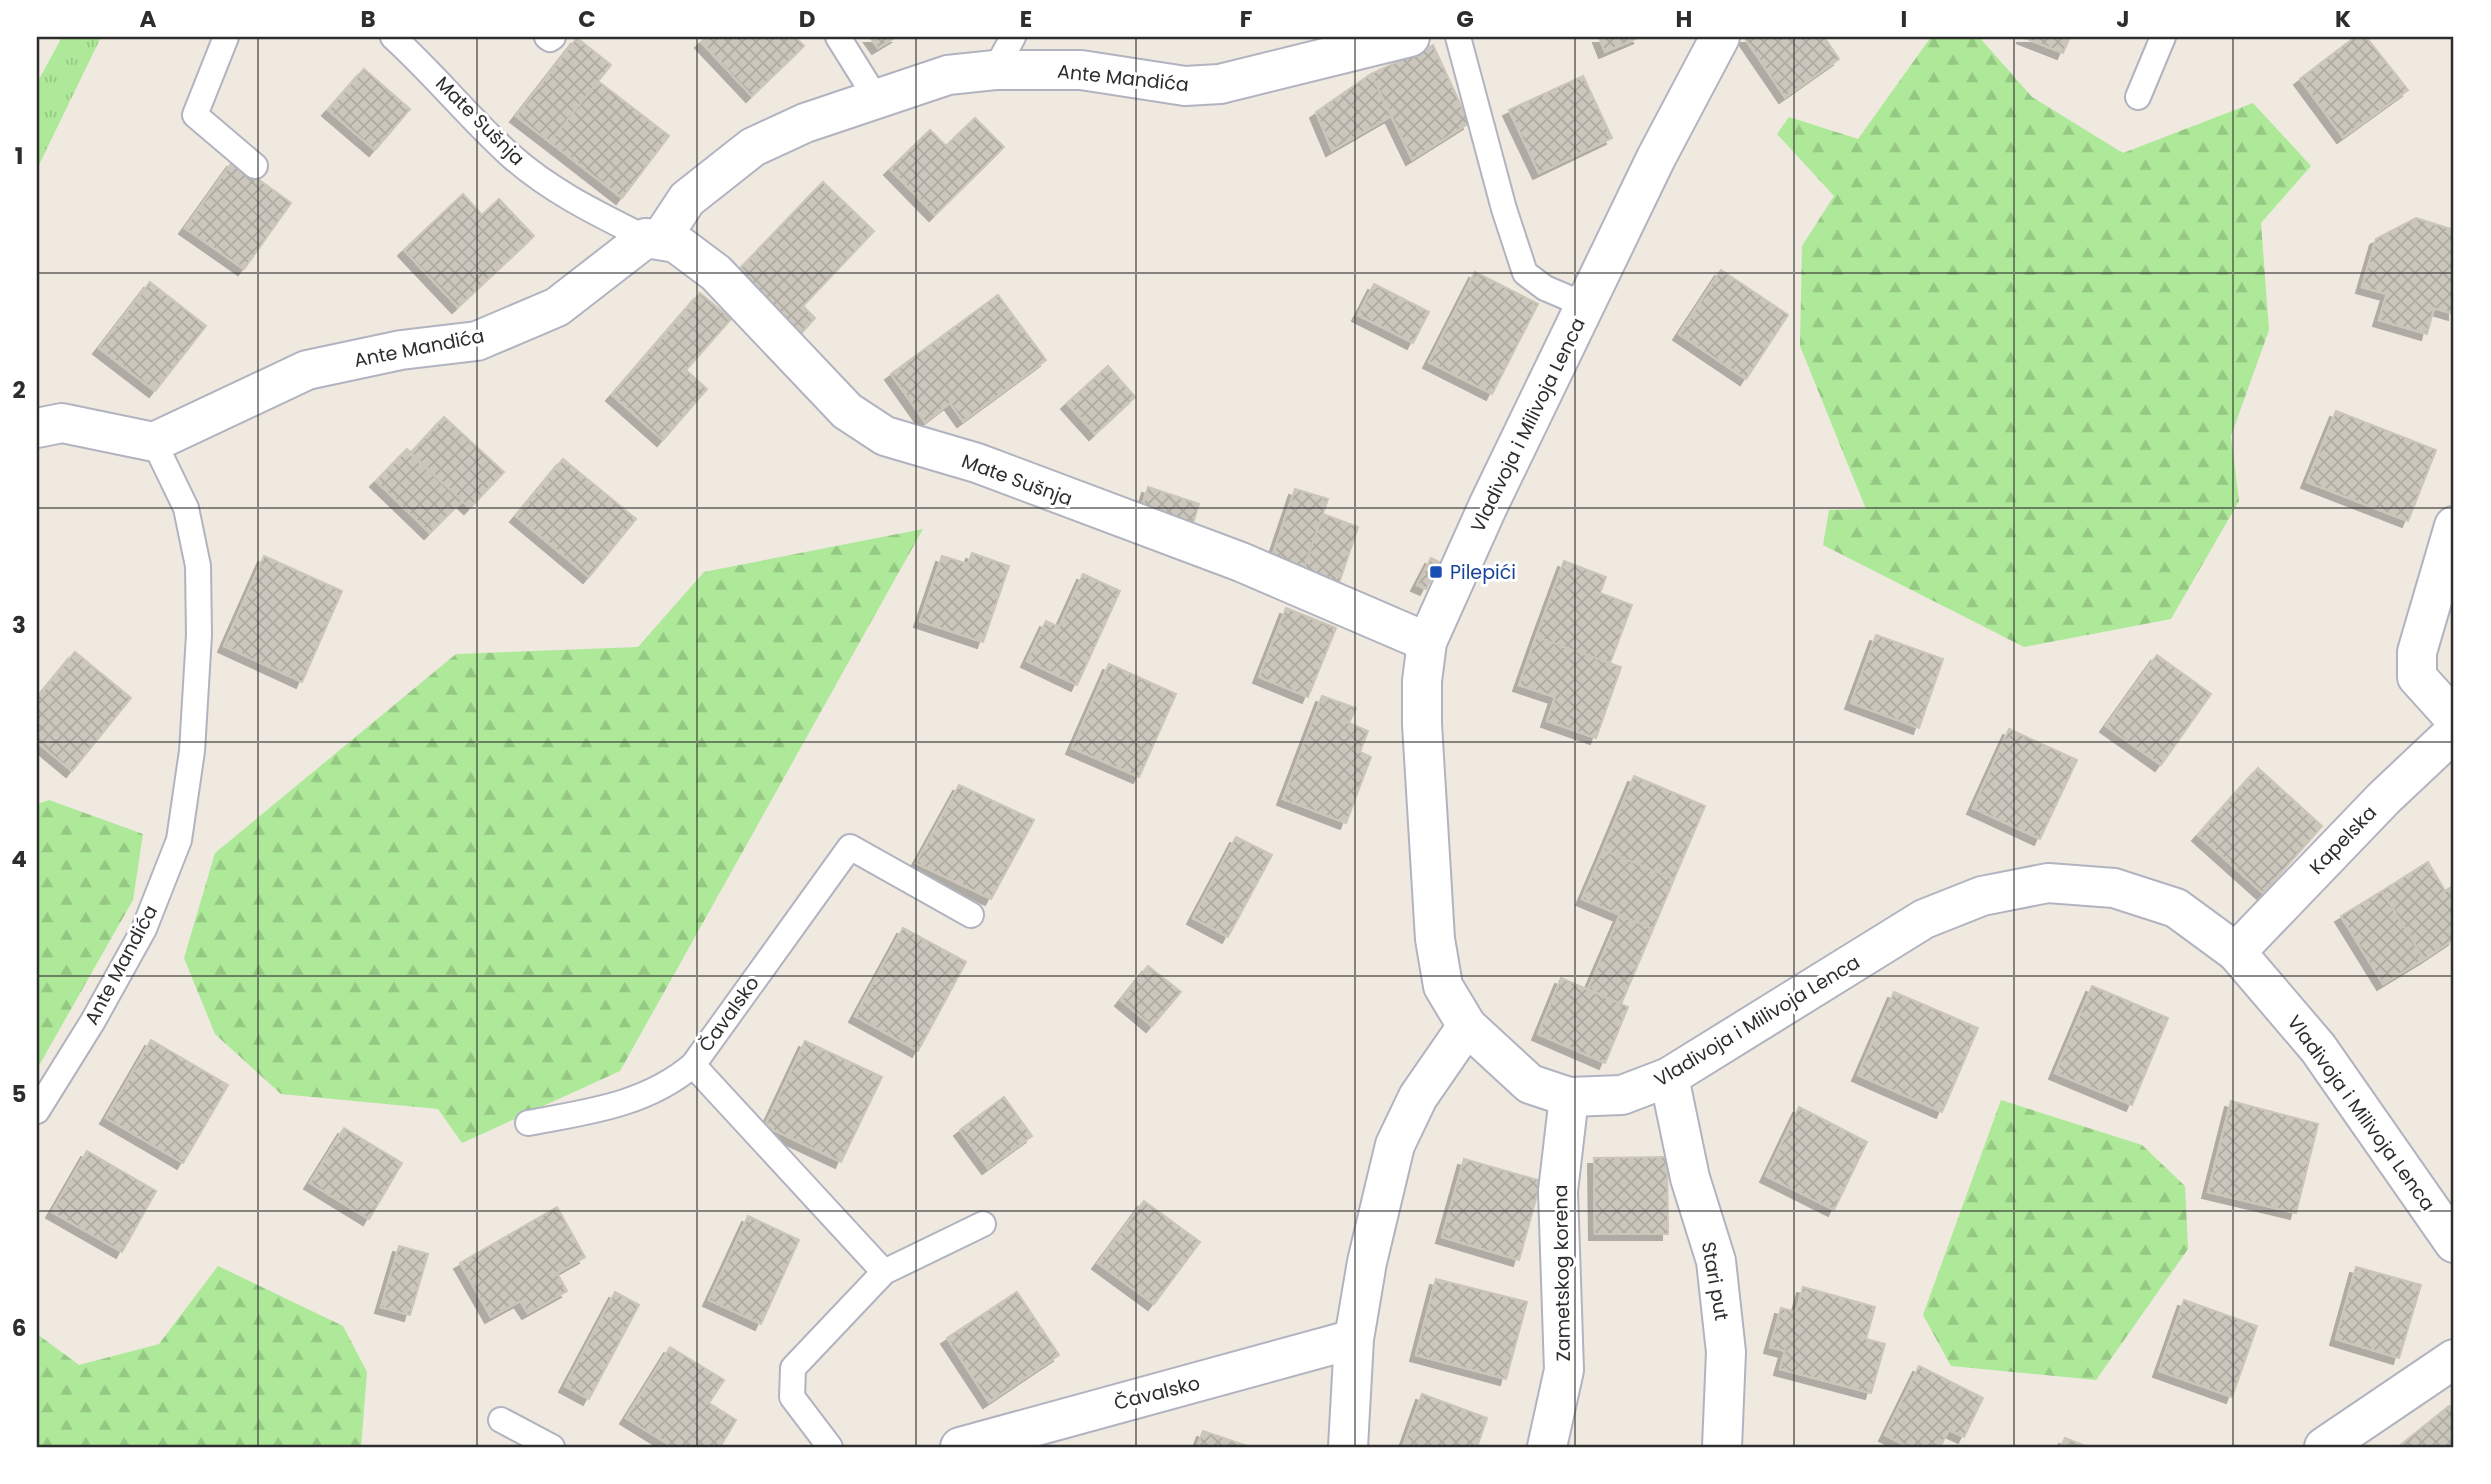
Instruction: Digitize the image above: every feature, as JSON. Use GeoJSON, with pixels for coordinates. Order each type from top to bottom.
{"type":"FeatureCollection","features":[{"type":"Feature","properties":{"kind":"street","name":"Ante Mandića"},"geometry":{"type":"LineString","coordinates":[[154,442],[307,369],[401,350],[477,341],[556,307],[653,239],[687,199],[752,147],[805,123],[876,98],[948,75],[995,70],[1081,70],[1185,86],[1220,84],[1410,37]]}},
{"type":"Feature","properties":{"kind":"street","name":"Vladivoja i Milivoja Lenca"},"geometry":{"type":"LineString","coordinates":[[1720,37],[1656,158],[1427,642],[1422,681],[1422,724],[1435,939],[1443,986],[1467,1026],[1530,1084],[1569,1097],[1622,1095],[1669,1077],[1924,919],[1982,896],[2049,883],[2114,888],[2176,908],[2236,952],[2324,1057],[2454,1243]]}},
{"type":"Feature","properties":{"kind":"street","name":"Mate Sušnja"},"geometry":{"type":"LineString","coordinates":[[653,239],[676,243],[716,273],[847,411],[885,436],[976,464],[1241,562],[1427,642]]}},
{"type":"Feature","properties":{"kind":"street"},"geometry":{"type":"LineString","coordinates":[[37,428],[62,423],[154,442]]}},
{"type":"Feature","properties":{"kind":"street"},"geometry":{"type":"LineString","coordinates":[[2454,526],[2417,652],[2417,677],[2454,718]]}},
{"type":"Feature","properties":{"kind":"street","name":"Kapelska"},"geometry":{"type":"LineString","coordinates":[[2236,952],[2375,807],[2454,732]]}},
{"type":"Feature","properties":{"kind":"street"},"geometry":{"type":"LineString","coordinates":[[1348,1447],[1354,1339],[1367,1262],[1395,1145],[1418,1097],[1467,1026]]}},
{"type":"Feature","properties":{"kind":"street","name":"Stari put"},"geometry":{"type":"LineString","coordinates":[[1669,1077],[1690,1178],[1716,1261],[1726,1352],[1722,1447]]}},
{"type":"Feature","properties":{"kind":"street","name":"Zametskog korena"},"geometry":{"type":"LineString","coordinates":[[1547,1447],[1564,1370],[1558,1191],[1569,1097]]}},
{"type":"Feature","properties":{"kind":"street","name":"Čavalsko"},"geometry":{"type":"LineString","coordinates":[[960,1447],[1354,1339]]}},
{"type":"Feature","properties":{"kind":"street"},"geometry":{"type":"LineString","coordinates":[[2324,1447],[2454,1359]]}},
{"type":"Feature","properties":{"kind":"lane"},"geometry":{"type":"LineString","coordinates":[[226,37],[195,115],[255,166]]}},
{"type":"Feature","properties":{"kind":"lane"},"geometry":{"type":"LineString","coordinates":[[547,37],[553,37]]}},
{"type":"Feature","properties":{"kind":"lane"},"geometry":{"type":"LineString","coordinates":[[838,37],[876,98]]}},
{"type":"Feature","properties":{"kind":"lane"},"geometry":{"type":"LineString","coordinates":[[995,70],[1013,37]]}},
{"type":"Feature","properties":{"kind":"lane"},"geometry":{"type":"LineString","coordinates":[[1458,37],[1504,209],[1525,273],[1545,288],[1585,305]]}},
{"type":"Feature","properties":{"kind":"lane"},"geometry":{"type":"LineString","coordinates":[[2138,97],[2163,37]]}},
{"type":"Feature","properties":{"kind":"lane","name":"Mate Sušnja"},"geometry":{"type":"LineString","coordinates":[[403,40],[510,155],[575,203],[653,239]]}},
{"type":"Feature","properties":{"kind":"lane","name":"Ante Mandića"},"geometry":{"type":"LineString","coordinates":[[37,1111],[93,1021],[144,929],[179,839],[192,751],[199,635],[198,566],[186,508],[154,442]]}},
{"type":"Feature","properties":{"kind":"lane","name":"Čavalsko"},"geometry":{"type":"LineString","coordinates":[[884,1272],[693,1065],[850,847],[971,915]]}},
{"type":"Feature","properties":{"kind":"lane"},"geometry":{"type":"LineString","coordinates":[[528,1124],[622,1105],[671,1083],[693,1065]]}},
{"type":"Feature","properties":{"kind":"lane"},"geometry":{"type":"LineString","coordinates":[[830,1447],[792,1397],[793,1368],[884,1272],[983,1224]]}},
{"type":"Feature","properties":{"kind":"lane"},"geometry":{"type":"LineString","coordinates":[[501,1420],[552,1447]]}},
{"type":"Feature","properties":{"kind":"green space"},"geometry":{"type":"Polygon","coordinates":[[[62,37],[101,37],[37,169],[37,83],[62,37]]]}},
{"type":"Feature","properties":{"kind":"green space"},"geometry":{"type":"Polygon","coordinates":[[[1931,37],[1979,37],[2032,97],[2123,153],[2253,103],[2311,166],[2261,223],[2269,330],[2231,436],[2239,501],[2171,619],[2024,647],[1823,545],[1829,510],[1866,509],[1800,346],[1802,246],[1834,196],[1777,134],[1789,117],[1858,139],[1931,37]]]}},
{"type":"Feature","properties":{"kind":"green space"},"geometry":{"type":"Polygon","coordinates":[[[923,529],[620,1071],[462,1143],[438,1109],[281,1094],[215,1034],[184,958],[215,853],[456,654],[638,647],[704,572],[923,529]]]}},
{"type":"Feature","properties":{"kind":"green space"},"geometry":{"type":"Polygon","coordinates":[[[49,800],[143,834],[133,900],[37,1069],[37,804],[49,800]]]}},
{"type":"Feature","properties":{"kind":"green space"},"geometry":{"type":"Polygon","coordinates":[[[2001,1100],[2142,1145],[2185,1186],[2188,1249],[2096,1380],[1951,1366],[1923,1315],[2001,1100]]]}},
{"type":"Feature","properties":{"kind":"green space"},"geometry":{"type":"Polygon","coordinates":[[[218,1266],[343,1326],[367,1372],[361,1447],[37,1447],[37,1334],[79,1365],[159,1344],[218,1266]]]}},
{"type":"Feature","properties":{"kind":"building"},"geometry":{"type":"Polygon","coordinates":[[[706,37],[795,37],[804,46],[752,96],[701,42],[706,37]]]}},
{"type":"Feature","properties":{"kind":"building"},"geometry":{"type":"Polygon","coordinates":[[[870,37],[896,37],[878,48],[870,37]]]}},
{"type":"Feature","properties":{"kind":"building"},"geometry":{"type":"Polygon","coordinates":[[[1599,37],[1640,37],[1605,52],[1599,37]]]}},
{"type":"Feature","properties":{"kind":"building"},"geometry":{"type":"Polygon","coordinates":[[[1744,37],[1824,37],[1839,59],[1785,97],[1744,37]]]}},
{"type":"Feature","properties":{"kind":"building"},"geometry":{"type":"Polygon","coordinates":[[[2022,37],[2070,37],[2063,53],[2022,37]]]}},
{"type":"Feature","properties":{"kind":"building"},"geometry":{"type":"Polygon","coordinates":[[[2355,37],[2366,37],[2408,90],[2343,137],[2300,79],[2355,37]]]}},
{"type":"Feature","properties":{"kind":"building"},"geometry":{"type":"Polygon","coordinates":[[[577,38],[611,65],[550,142],[516,116],[577,38]]]}},
{"type":"Feature","properties":{"kind":"building"},"geometry":{"type":"Polygon","coordinates":[[[1433,45],[1469,123],[1412,159],[1371,74],[1433,45]]]}},
{"type":"Feature","properties":{"kind":"building"},"geometry":{"type":"Polygon","coordinates":[[[364,69],[410,109],[375,150],[328,110],[364,69]]]}},
{"type":"Feature","properties":{"kind":"building"},"geometry":{"type":"Polygon","coordinates":[[[1371,74],[1391,116],[1332,150],[1316,112],[1371,74]]]}},
{"type":"Feature","properties":{"kind":"building"},"geometry":{"type":"Polygon","coordinates":[[[1583,76],[1612,138],[1539,173],[1509,110],[1583,76]]]}},
{"type":"Feature","properties":{"kind":"building"},"geometry":{"type":"Polygon","coordinates":[[[598,81],[669,136],[622,198],[550,142],[598,81]]]}},
{"type":"Feature","properties":{"kind":"building"},"geometry":{"type":"Polygon","coordinates":[[[975,118],[1004,147],[935,215],[890,169],[930,130],[946,146],[975,118]]]}},
{"type":"Feature","properties":{"kind":"building"},"geometry":{"type":"Polygon","coordinates":[[[233,161],[291,203],[244,269],[185,228],[233,161]]]}},
{"type":"Feature","properties":{"kind":"building"},"geometry":{"type":"Polygon","coordinates":[[[823,182],[874,231],[803,306],[815,318],[796,339],[732,277],[823,182]]]}},
{"type":"Feature","properties":{"kind":"building"},"geometry":{"type":"Polygon","coordinates":[[[463,194],[482,215],[499,199],[534,236],[458,307],[404,250],[463,194]]]}},
{"type":"Feature","properties":{"kind":"building"},"geometry":{"type":"Polygon","coordinates":[[[2416,218],[2454,230],[2454,314],[2434,308],[2427,334],[2379,320],[2387,294],[2362,287],[2376,239],[2416,218]]]}},
{"type":"Feature","properties":{"kind":"building"},"geometry":{"type":"Polygon","coordinates":[[[1721,270],[1788,315],[1746,379],[1679,334],[1721,270]]]}},
{"type":"Feature","properties":{"kind":"building"},"geometry":{"type":"Polygon","coordinates":[[[1475,272],[1538,304],[1492,394],[1429,362],[1475,272]]]}},
{"type":"Feature","properties":{"kind":"building"},"geometry":{"type":"Polygon","coordinates":[[[150,282],[206,326],[155,391],[99,348],[150,282]]]}},
{"type":"Feature","properties":{"kind":"building"},"geometry":{"type":"Polygon","coordinates":[[[1374,284],[1429,312],[1413,343],[1358,315],[1374,284]]]}},
{"type":"Feature","properties":{"kind":"building"},"geometry":{"type":"Polygon","coordinates":[[[700,293],[731,319],[686,370],[707,389],[663,440],[612,395],[700,293]]]}},
{"type":"Feature","properties":{"kind":"building"},"geometry":{"type":"Polygon","coordinates":[[[998,295],[1046,360],[963,421],[950,403],[925,422],[891,374],[998,295]]]}},
{"type":"Feature","properties":{"kind":"building"},"geometry":{"type":"Polygon","coordinates":[[[1108,366],[1135,397],[1095,434],[1067,403],[1108,366]]]}},
{"type":"Feature","properties":{"kind":"building"},"geometry":{"type":"Polygon","coordinates":[[[2336,411],[2436,450],[2408,521],[2307,482],[2336,411]]]}},
{"type":"Feature","properties":{"kind":"building"},"geometry":{"type":"Polygon","coordinates":[[[444,417],[504,472],[470,508],[410,454],[444,417]]]}},
{"type":"Feature","properties":{"kind":"building"},"geometry":{"type":"Polygon","coordinates":[[[407,449],[462,501],[430,533],[376,481],[407,449]]]}},
{"type":"Feature","properties":{"kind":"building"},"geometry":{"type":"Polygon","coordinates":[[[563,459],[636,519],[589,577],[516,516],[563,459]]]}},
{"type":"Feature","properties":{"kind":"building"},"geometry":{"type":"Polygon","coordinates":[[[1148,487],[1199,504],[1190,533],[1139,516],[1148,487]]]}},
{"type":"Feature","properties":{"kind":"building"},"geometry":{"type":"Polygon","coordinates":[[[1295,489],[1328,499],[1303,571],[1271,560],[1295,489]]]}},
{"type":"Feature","properties":{"kind":"building"},"geometry":{"type":"Polygon","coordinates":[[[1323,514],[1358,527],[1339,583],[1303,571],[1323,514]]]}},
{"type":"Feature","properties":{"kind":"building"},"geometry":{"type":"Polygon","coordinates":[[[972,553],[1009,566],[983,642],[920,621],[942,556],[968,564],[972,553]]]}},
{"type":"Feature","properties":{"kind":"building"},"geometry":{"type":"Polygon","coordinates":[[[264,556],[342,591],[302,682],[224,646],[264,556]]]}},
{"type":"Feature","properties":{"kind":"building"},"geometry":{"type":"Polygon","coordinates":[[[1431,558],[1439,562],[1426,589],[1417,585],[1431,558]]]}},
{"type":"Feature","properties":{"kind":"building"},"geometry":{"type":"Polygon","coordinates":[[[1564,561],[1606,577],[1600,593],[1632,605],[1610,663],[1536,637],[1564,561]]]}},
{"type":"Feature","properties":{"kind":"building"},"geometry":{"type":"Polygon","coordinates":[[[1083,574],[1120,591],[1077,685],[1027,661],[1046,621],[1059,627],[1083,574]]]}},
{"type":"Feature","properties":{"kind":"building"},"geometry":{"type":"Polygon","coordinates":[[[1286,608],[1336,628],[1308,697],[1259,677],[1286,608]]]}},
{"type":"Feature","properties":{"kind":"building"},"geometry":{"type":"Polygon","coordinates":[[[1876,635],[1943,659],[1919,728],[1851,703],[1876,635]]]}},
{"type":"Feature","properties":{"kind":"building"},"geometry":{"type":"Polygon","coordinates":[[[1536,637],[1621,667],[1596,738],[1547,721],[1555,697],[1519,685],[1536,637]]]}},
{"type":"Feature","properties":{"kind":"building"},"geometry":{"type":"Polygon","coordinates":[[[75,652],[131,698],[72,771],[37,742],[37,698],[75,652]]]}},
{"type":"Feature","properties":{"kind":"building"},"geometry":{"type":"Polygon","coordinates":[[[2157,655],[2211,694],[2161,765],[2106,726],[2157,655]]]}},
{"type":"Feature","properties":{"kind":"building"},"geometry":{"type":"Polygon","coordinates":[[[1109,664],[1176,694],[1139,777],[1072,748],[1109,664]]]}},
{"type":"Feature","properties":{"kind":"building"},"geometry":{"type":"Polygon","coordinates":[[[1322,696],[1356,708],[1349,723],[1368,731],[1360,752],[1371,757],[1346,823],[1283,799],[1322,696]]]}},
{"type":"Feature","properties":{"kind":"building"},"geometry":{"type":"Polygon","coordinates":[[[2009,729],[2077,760],[2040,839],[1973,808],[2009,729]]]}},
{"type":"Feature","properties":{"kind":"building"},"geometry":{"type":"Polygon","coordinates":[[[2258,768],[2322,826],[2263,893],[2198,835],[2258,768]]]}},
{"type":"Feature","properties":{"kind":"building"},"geometry":{"type":"Polygon","coordinates":[[[1634,776],[1705,806],[1674,879],[1603,850],[1634,776]]]}},
{"type":"Feature","properties":{"kind":"building"},"geometry":{"type":"Polygon","coordinates":[[[959,785],[1034,820],[991,899],[916,863],[959,785]]]}},
{"type":"Feature","properties":{"kind":"building"},"geometry":{"type":"Polygon","coordinates":[[[1236,837],[1272,855],[1228,937],[1193,918],[1236,837]]]}},
{"type":"Feature","properties":{"kind":"building"},"geometry":{"type":"Polygon","coordinates":[[[1603,850],[1674,879],[1653,929],[1582,899],[1603,850]]]}},
{"type":"Feature","properties":{"kind":"building"},"geometry":{"type":"Polygon","coordinates":[[[2428,862],[2445,891],[2454,885],[2454,939],[2424,959],[2382,891],[2428,862]]]}},
{"type":"Feature","properties":{"kind":"building"},"geometry":{"type":"Polygon","coordinates":[[[2382,891],[2424,959],[2383,984],[2341,916],[2382,891]]]}},
{"type":"Feature","properties":{"kind":"building"},"geometry":{"type":"Polygon","coordinates":[[[1620,915],[1653,929],[1621,1004],[1588,989],[1620,915]]]}},
{"type":"Feature","properties":{"kind":"building"},"geometry":{"type":"Polygon","coordinates":[[[903,928],[966,962],[918,1051],[855,1016],[903,928]]]}},
{"type":"Feature","properties":{"kind":"building"},"geometry":{"type":"Polygon","coordinates":[[[1148,966],[1181,992],[1152,1026],[1121,1000],[1148,966]]]}},
{"type":"Feature","properties":{"kind":"building"},"geometry":{"type":"Polygon","coordinates":[[[1561,978],[1628,1007],[1605,1063],[1538,1034],[1561,978]]]}},
{"type":"Feature","properties":{"kind":"building"},"geometry":{"type":"Polygon","coordinates":[[[2092,986],[2168,1018],[2132,1105],[2055,1073],[2092,986]]]}},
{"type":"Feature","properties":{"kind":"building"},"geometry":{"type":"Polygon","coordinates":[[[1894,992],[1978,1028],[1942,1112],[1858,1075],[1894,992]]]}},
{"type":"Feature","properties":{"kind":"building"},"geometry":{"type":"Polygon","coordinates":[[[151,1040],[228,1085],[183,1163],[106,1118],[151,1040]]]}},
{"type":"Feature","properties":{"kind":"building"},"geometry":{"type":"Polygon","coordinates":[[[805,1041],[882,1077],[841,1162],[765,1126],[805,1041]]]}},
{"type":"Feature","properties":{"kind":"building"},"geometry":{"type":"Polygon","coordinates":[[[1004,1097],[1032,1136],[988,1168],[960,1130],[1004,1097]]]}},
{"type":"Feature","properties":{"kind":"building"},"geometry":{"type":"Polygon","coordinates":[[[2231,1101],[2318,1124],[2296,1213],[2208,1192],[2231,1101]]]}},
{"type":"Feature","properties":{"kind":"building"},"geometry":{"type":"Polygon","coordinates":[[[1799,1107],[1867,1142],[1834,1210],[1766,1176],[1799,1107]]]}},
{"type":"Feature","properties":{"kind":"building"},"geometry":{"type":"Polygon","coordinates":[[[344,1128],[402,1163],[369,1219],[310,1183],[344,1128]]]}},
{"type":"Feature","properties":{"kind":"building"},"geometry":{"type":"Polygon","coordinates":[[[87,1151],[156,1191],[122,1252],[52,1212],[87,1151]]]}},
{"type":"Feature","properties":{"kind":"building"},"geometry":{"type":"Polygon","coordinates":[[[1667,1157],[1668,1234],[1595,1234],[1594,1158],[1667,1157]]]}},
{"type":"Feature","properties":{"kind":"building"},"geometry":{"type":"Polygon","coordinates":[[[1464,1159],[1541,1181],[1519,1260],[1442,1237],[1464,1159]]]}},
{"type":"Feature","properties":{"kind":"building"},"geometry":{"type":"Polygon","coordinates":[[[1144,1201],[1200,1242],[1154,1304],[1098,1263],[1144,1201]]]}},
{"type":"Feature","properties":{"kind":"building"},"geometry":{"type":"Polygon","coordinates":[[[557,1207],[585,1257],[557,1273],[567,1291],[528,1313],[520,1301],[491,1317],[460,1263],[557,1207]]]}},
{"type":"Feature","properties":{"kind":"building"},"geometry":{"type":"Polygon","coordinates":[[[748,1216],[799,1240],[761,1324],[709,1300],[748,1216]]]}},
{"type":"Feature","properties":{"kind":"building"},"geometry":{"type":"Polygon","coordinates":[[[399,1246],[428,1254],[410,1315],[381,1307],[399,1246]]]}},
{"type":"Feature","properties":{"kind":"building"},"geometry":{"type":"Polygon","coordinates":[[[2356,1267],[2421,1285],[2399,1358],[2336,1339],[2356,1267]]]}},
{"type":"Feature","properties":{"kind":"building"},"geometry":{"type":"Polygon","coordinates":[[[1436,1279],[1527,1302],[1506,1379],[1416,1355],[1436,1279]]]}},
{"type":"Feature","properties":{"kind":"building"},"geometry":{"type":"Polygon","coordinates":[[[1803,1287],[1875,1307],[1866,1339],[1885,1344],[1871,1393],[1780,1369],[1785,1351],[1770,1347],[1781,1308],[1796,1312],[1803,1287]]]}},
{"type":"Feature","properties":{"kind":"building"},"geometry":{"type":"Polygon","coordinates":[[[615,1292],[639,1305],[589,1399],[565,1386],[615,1292]]]}},
{"type":"Feature","properties":{"kind":"building"},"geometry":{"type":"Polygon","coordinates":[[[1017,1292],[1059,1355],[989,1402],[947,1338],[1017,1292]]]}},
{"type":"Feature","properties":{"kind":"building"},"geometry":{"type":"Polygon","coordinates":[[[2184,1300],[2257,1326],[2232,1397],[2159,1371],[2184,1300]]]}},
{"type":"Feature","properties":{"kind":"building"},"geometry":{"type":"Polygon","coordinates":[[[670,1347],[724,1380],[709,1403],[736,1420],[720,1447],[666,1447],[668,1444],[626,1418],[670,1347]]]}},
{"type":"Feature","properties":{"kind":"building"},"geometry":{"type":"Polygon","coordinates":[[[1919,1366],[1983,1398],[1964,1437],[1949,1430],[1940,1447],[1909,1447],[1885,1435],[1919,1366]]]}},
{"type":"Feature","properties":{"kind":"building"},"geometry":{"type":"Polygon","coordinates":[[[1422,1394],[1487,1418],[1477,1447],[1403,1447],[1422,1394]]]}},
{"type":"Feature","properties":{"kind":"building"},"geometry":{"type":"Polygon","coordinates":[[[2449,1406],[2454,1412],[2454,1447],[2398,1447],[2449,1406]]]}},
{"type":"Feature","properties":{"kind":"building"},"geometry":{"type":"Polygon","coordinates":[[[1203,1431],[1250,1447],[1197,1447],[1203,1431]]]}},
{"type":"Feature","properties":{"kind":"building"},"geometry":{"type":"Polygon","coordinates":[[[2065,1438],[2088,1447],[2061,1447],[2065,1438]]]}},
{"type":"Feature","properties":{"kind":"place","name":"Pilepići"},"geometry":{"type":"Point","coordinates":[1436,572]}}]}
